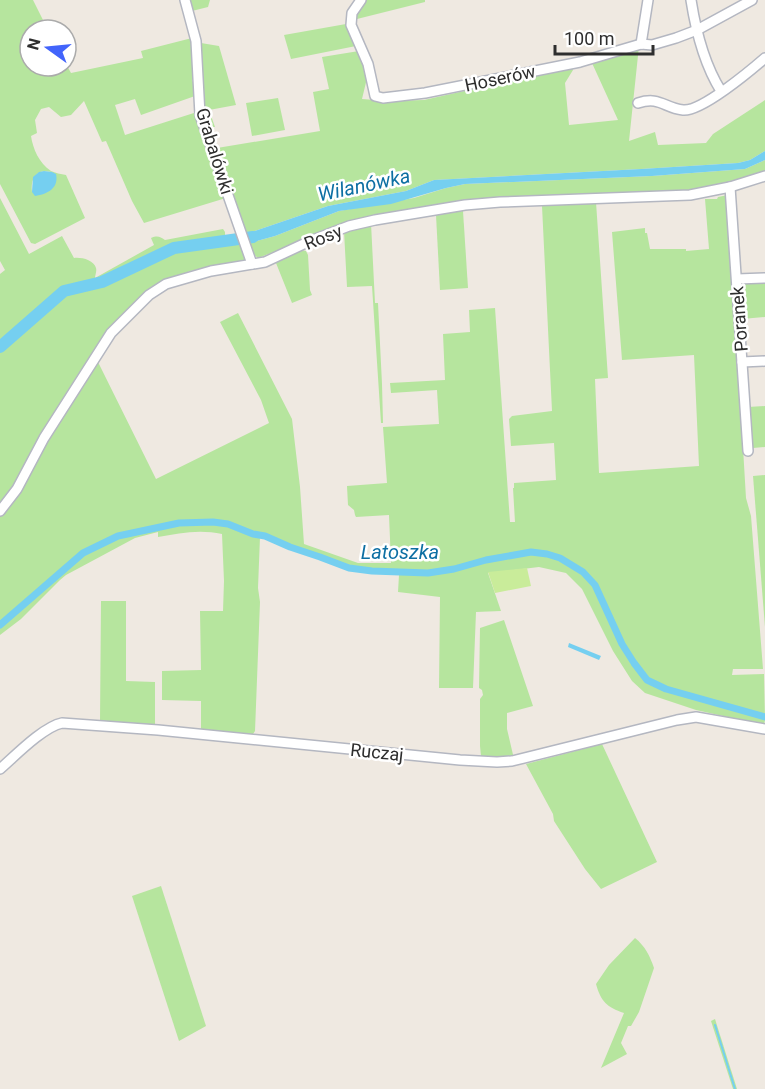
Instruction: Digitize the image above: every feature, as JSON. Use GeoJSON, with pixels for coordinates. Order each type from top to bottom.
{"type":"FeatureCollection","features":[{"type":"Feature","properties":{"kind":"street","name":"Grabalówki"},"geometry":{"type":"LineString","coordinates":[[185,0],[196,41],[200,115],[252,264]]}},
{"type":"Feature","properties":{"kind":"street","name":"Hoserów"},"geometry":{"type":"LineString","coordinates":[[361,0],[352,13],[351,25],[368,64],[374,94],[378,98],[425,93],[580,62],[641,44],[652,45],[697,30],[752,0]]}},
{"type":"Feature","properties":{"kind":"street"},"geometry":{"type":"LineString","coordinates":[[641,44],[648,0]]}},
{"type":"Feature","properties":{"kind":"street"},"geometry":{"type":"LineString","coordinates":[[691,0],[706,63],[721,91]]}},
{"type":"Feature","properties":{"kind":"street"},"geometry":{"type":"LineString","coordinates":[[638,104],[657,101],[689,110],[721,91],[765,58]]}},
{"type":"Feature","properties":{"kind":"street","name":"Rosy"},"geometry":{"type":"LineString","coordinates":[[0,511],[17,489],[44,438],[111,333],[149,296],[166,284],[211,271],[271,259],[349,226],[375,220],[500,202],[690,195],[730,187],[765,176]]}},
{"type":"Feature","properties":{"kind":"street","name":"Poranek"},"geometry":{"type":"LineString","coordinates":[[730,187],[748,452]]}},
{"type":"Feature","properties":{"kind":"street"},"geometry":{"type":"LineString","coordinates":[[737,279],[765,278]]}},
{"type":"Feature","properties":{"kind":"street"},"geometry":{"type":"LineString","coordinates":[[742,363],[765,361]]}},
{"type":"Feature","properties":{"kind":"street","name":"Ruczaj"},"geometry":{"type":"LineString","coordinates":[[0,769],[42,733],[62,723],[497,762],[526,758],[696,717],[765,729]]}},
{"type":"Feature","properties":{"kind":"green space"},"geometry":{"type":"Polygon","coordinates":[[[0,0],[33,0],[42,18],[18,18],[18,78],[78,78],[78,72],[143,58],[141,51],[192,38],[194,74],[192,81],[195,83],[195,96],[141,115],[135,99],[115,105],[125,135],[197,112],[226,198],[144,223],[106,141],[102,142],[84,101],[71,115],[61,117],[49,107],[41,109],[35,120],[37,133],[31,136],[35,151],[43,164],[51,171],[66,175],[85,218],[35,244],[31,243],[0,184],[0,0]],[[44,171],[35,176],[32,181],[32,192],[52,172],[44,171]]]}},
{"type":"Feature","properties":{"kind":"green space"},"geometry":{"type":"Polygon","coordinates":[[[188,0],[210,0],[208,7],[192,11],[188,0]]]}},
{"type":"Feature","properties":{"kind":"green space"},"geometry":{"type":"Polygon","coordinates":[[[365,0],[425,0],[425,2],[357,19],[355,13],[365,0]]]}},
{"type":"Feature","properties":{"kind":"green space"},"geometry":{"type":"Polygon","coordinates":[[[346,24],[356,46],[291,59],[284,35],[346,24]]]}},
{"type":"Feature","properties":{"kind":"green space"},"geometry":{"type":"Polygon","coordinates":[[[201,43],[219,46],[236,105],[209,110],[215,127],[209,127],[204,110],[201,43]]]}},
{"type":"Feature","properties":{"kind":"green space"},"geometry":{"type":"Polygon","coordinates":[[[639,46],[629,141],[655,132],[658,145],[706,143],[713,134],[765,100],[765,151],[750,160],[738,163],[434,180],[406,191],[328,206],[246,234],[217,148],[320,131],[313,92],[329,89],[322,57],[359,51],[368,74],[362,99],[388,101],[424,100],[572,67],[573,70],[565,83],[569,125],[618,120],[592,63],[639,46]]]}},
{"type":"Feature","properties":{"kind":"green space"},"geometry":{"type":"Polygon","coordinates":[[[278,98],[285,130],[252,136],[246,103],[278,98]]]}},
{"type":"Feature","properties":{"kind":"green space"},"geometry":{"type":"Polygon","coordinates":[[[765,160],[765,173],[688,192],[488,199],[317,235],[258,258],[253,254],[249,243],[275,236],[339,211],[414,198],[465,184],[652,176],[745,169],[765,160]]]}},
{"type":"Feature","properties":{"kind":"green space"},"geometry":{"type":"Polygon","coordinates":[[[728,195],[746,498],[751,516],[763,669],[733,669],[732,675],[764,674],[764,725],[696,710],[645,693],[632,681],[613,651],[582,589],[566,573],[539,567],[488,573],[501,611],[476,612],[473,688],[439,688],[440,597],[398,592],[399,575],[354,571],[260,537],[255,731],[251,737],[201,732],[201,701],[162,700],[162,671],[201,670],[200,611],[223,611],[222,534],[198,532],[158,537],[158,532],[135,538],[66,575],[21,619],[0,635],[0,517],[20,491],[46,442],[98,362],[156,479],[269,423],[261,400],[220,322],[238,313],[292,419],[304,544],[358,563],[391,563],[389,515],[356,517],[354,510],[348,505],[347,486],[387,483],[383,427],[439,424],[437,390],[391,393],[390,383],[445,380],[443,334],[470,332],[469,310],[495,308],[510,522],[515,522],[514,483],[556,480],[554,443],[511,446],[509,419],[512,416],[552,411],[542,206],[596,202],[608,378],[595,379],[599,473],[699,466],[694,355],[622,360],[612,232],[645,228],[650,249],[686,249],[686,251],[709,249],[705,199],[717,199],[728,195]]]}},
{"type":"Feature","properties":{"kind":"green space"},"geometry":{"type":"Polygon","coordinates":[[[0,198],[29,254],[62,236],[74,258],[87,260],[95,265],[95,278],[154,245],[151,238],[155,237],[165,240],[223,229],[225,236],[238,233],[246,259],[240,264],[190,271],[151,287],[107,333],[14,487],[0,505],[0,274],[5,270],[0,261],[0,198]]]}},
{"type":"Feature","properties":{"kind":"green space"},"geometry":{"type":"Polygon","coordinates":[[[463,211],[468,288],[440,290],[436,215],[463,211]]]}},
{"type":"Feature","properties":{"kind":"green space"},"geometry":{"type":"Polygon","coordinates":[[[371,223],[375,303],[378,303],[383,423],[381,423],[372,286],[347,287],[344,231],[371,223]]]}},
{"type":"Feature","properties":{"kind":"green space"},"geometry":{"type":"Polygon","coordinates":[[[301,250],[306,251],[308,255],[312,295],[292,303],[276,263],[301,250]]]}},
{"type":"Feature","properties":{"kind":"green space"},"geometry":{"type":"Polygon","coordinates":[[[765,280],[765,317],[742,319],[741,287],[749,281],[765,280]]]}},
{"type":"Feature","properties":{"kind":"green space"},"geometry":{"type":"Polygon","coordinates":[[[765,406],[765,447],[753,448],[748,407],[765,406]]]}},
{"type":"Feature","properties":{"kind":"green space"},"geometry":{"type":"Polygon","coordinates":[[[765,475],[765,627],[753,476],[765,475]]]}},
{"type":"Feature","properties":{"kind":"green space"},"geometry":{"type":"Polygon","coordinates":[[[527,568],[531,586],[495,593],[488,572],[527,568]]]}},
{"type":"Feature","properties":{"kind":"green space"},"geometry":{"type":"Polygon","coordinates":[[[101,601],[126,601],[126,681],[155,682],[155,727],[100,721],[101,601]]]}},
{"type":"Feature","properties":{"kind":"green space"},"geometry":{"type":"Polygon","coordinates":[[[504,620],[533,706],[507,713],[507,729],[514,759],[489,760],[481,756],[480,746],[480,699],[483,695],[479,688],[480,628],[504,620]]]}},
{"type":"Feature","properties":{"kind":"green space"},"geometry":{"type":"Polygon","coordinates":[[[602,744],[657,862],[601,889],[554,821],[553,814],[526,764],[602,744]]]}},
{"type":"Feature","properties":{"kind":"green space"},"geometry":{"type":"Polygon","coordinates":[[[161,886],[206,1026],[179,1041],[132,896],[161,886]]]}},
{"type":"Feature","properties":{"kind":"green space"},"geometry":{"type":"Polygon","coordinates":[[[635,938],[642,944],[654,968],[639,1012],[631,1026],[628,1026],[621,1043],[627,1054],[601,1068],[624,1013],[606,1003],[596,984],[609,965],[635,938]]]}},
{"type":"Feature","properties":{"kind":"green space"},"geometry":{"type":"Polygon","coordinates":[[[715,1019],[737,1089],[733,1089],[711,1021],[715,1019]]]}},
{"type":"Feature","properties":{"kind":"water"},"geometry":{"type":"Polygon","coordinates":[[[765,151],[765,160],[745,169],[652,176],[465,184],[391,204],[339,211],[275,236],[249,243],[246,234],[328,206],[406,191],[434,180],[738,163],[750,160],[765,151]]]}},
{"type":"Feature","properties":{"kind":"water"},"geometry":{"type":"Polygon","coordinates":[[[44,171],[56,174],[56,183],[52,190],[35,196],[32,192],[33,177],[44,171]]]}},
{"type":"Feature","properties":{"kind":"water"},"geometry":{"type":"Polygon","coordinates":[[[569,643],[601,656],[599,660],[568,647],[569,643]]]}},
{"type":"Feature","properties":{"kind":"waterway","name":"Wilanówka"},"geometry":{"type":"LineString","coordinates":[[0,347],[64,291],[102,282],[174,248],[253,237]]}},
{"type":"Feature","properties":{"kind":"waterway","name":"Latoszka"},"geometry":{"type":"LineString","coordinates":[[0,625],[83,553],[118,536],[179,523],[228,524],[349,568],[372,571],[428,573],[531,552],[560,558],[583,572],[595,585],[622,644],[647,680],[666,689],[765,717]]}},
{"type":"Feature","properties":{"kind":"waterway"},"geometry":{"type":"LineString","coordinates":[[715,1025],[735,1089]]}}]}
